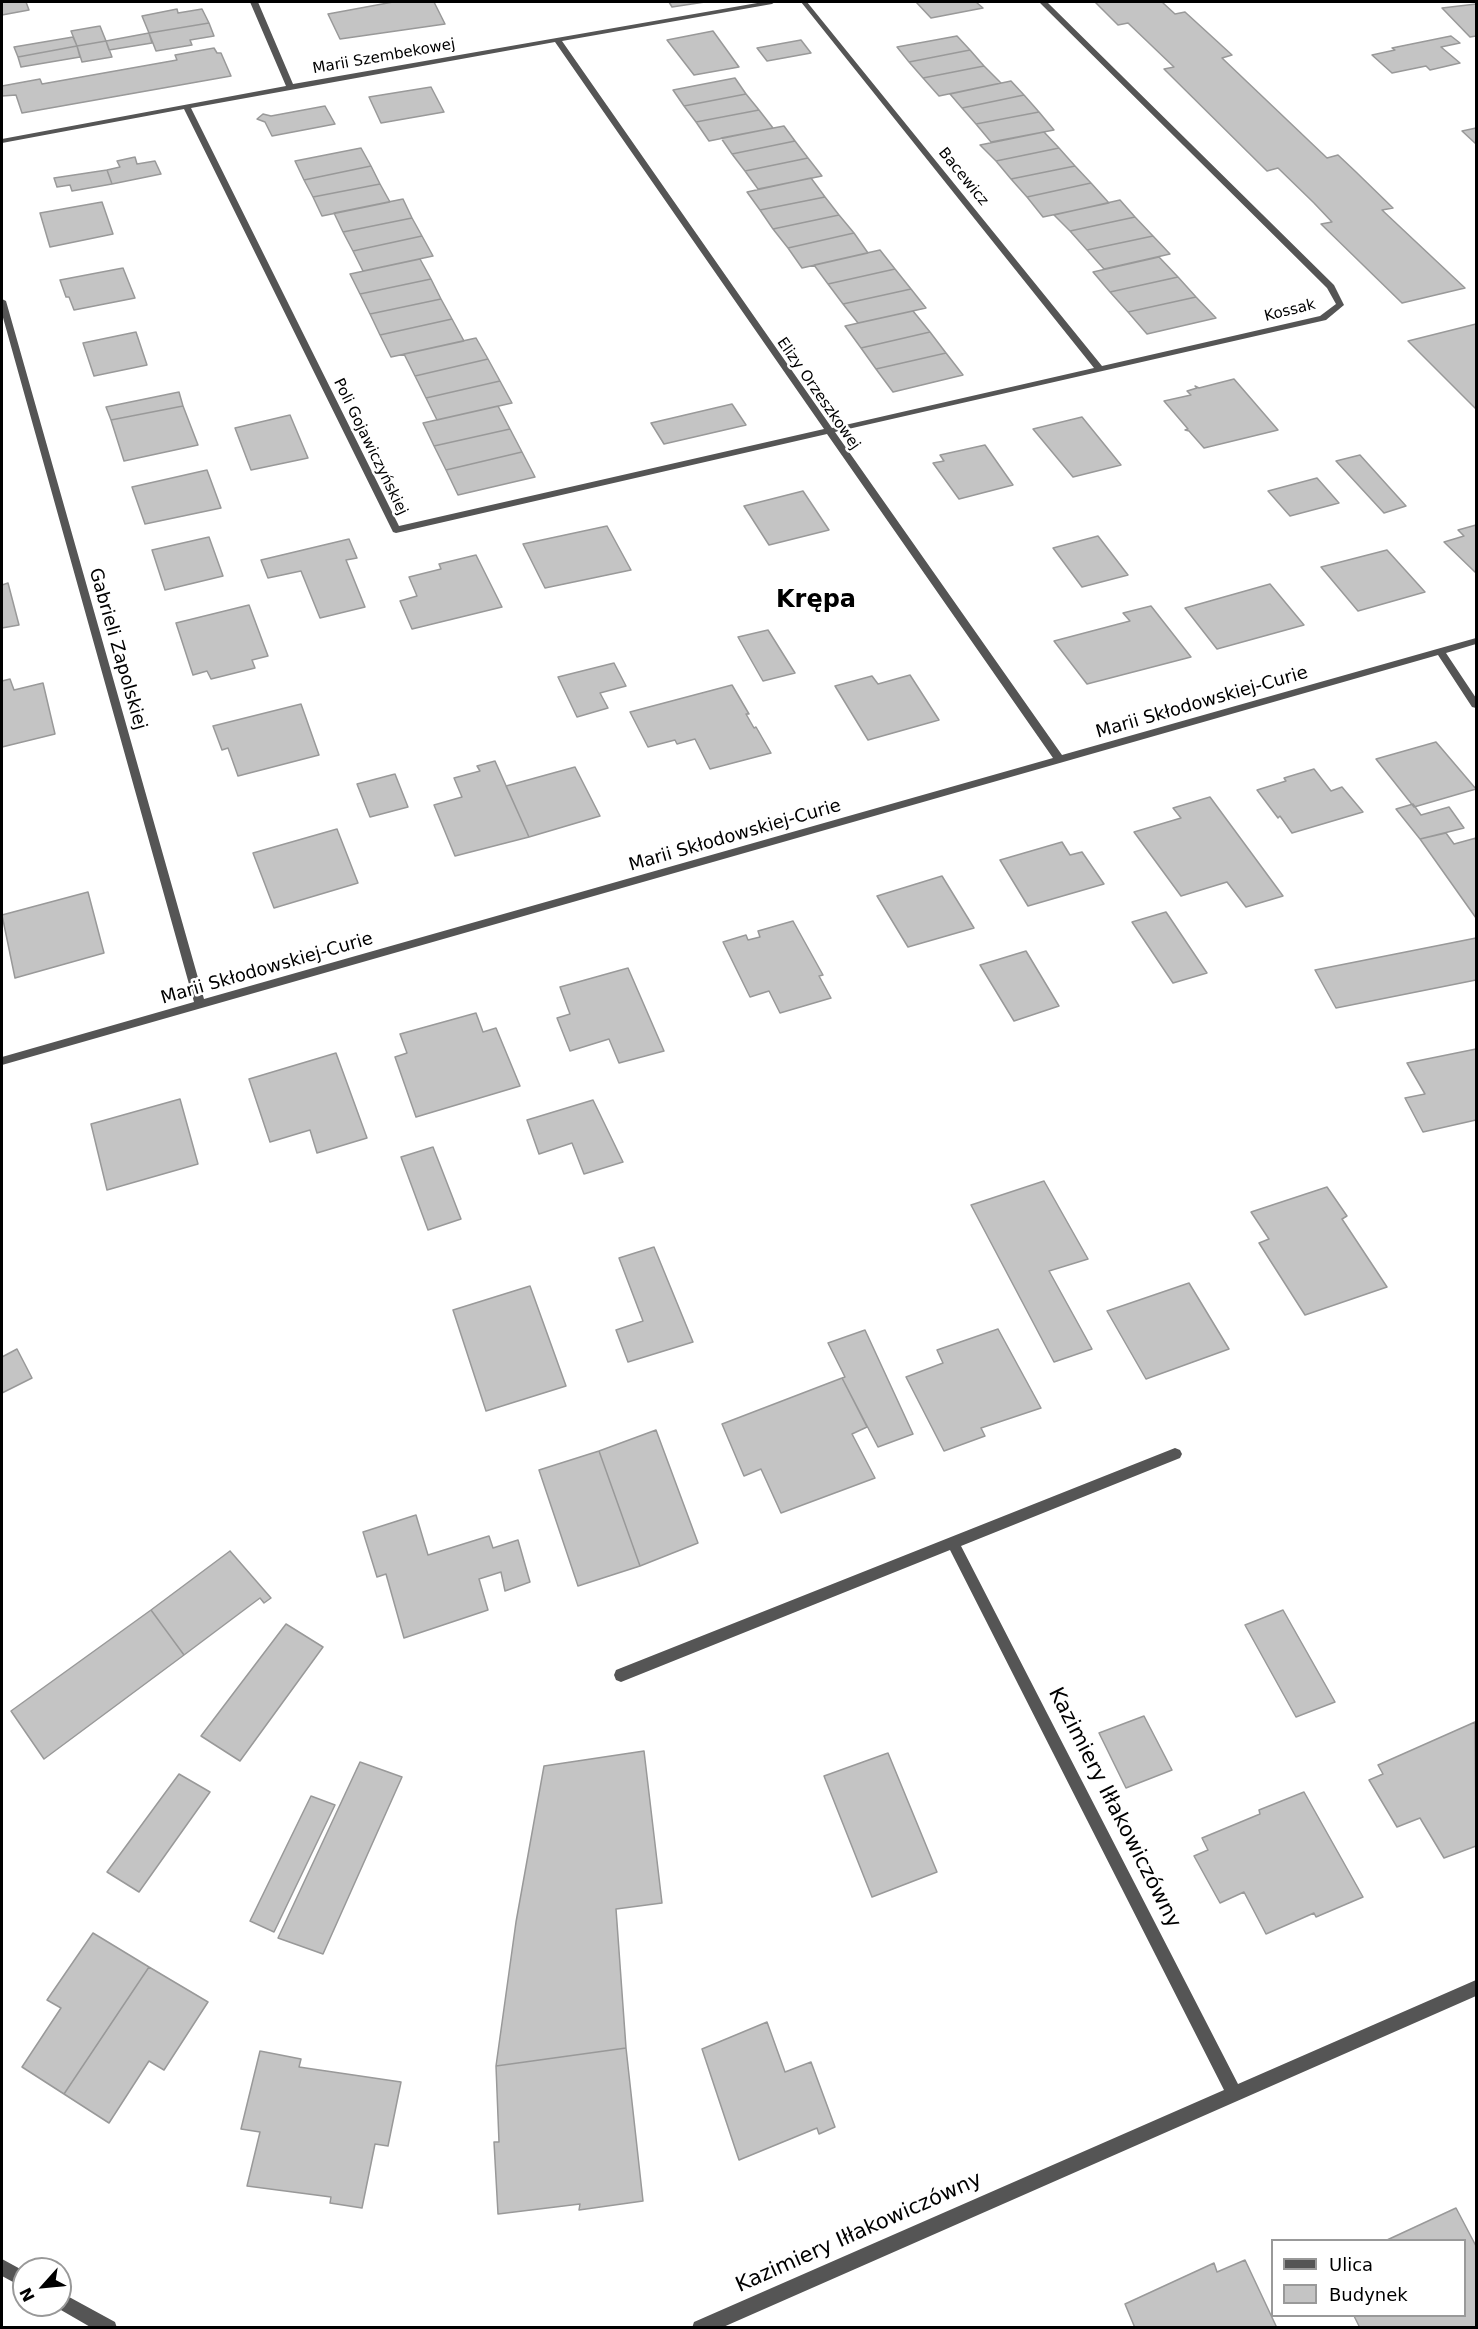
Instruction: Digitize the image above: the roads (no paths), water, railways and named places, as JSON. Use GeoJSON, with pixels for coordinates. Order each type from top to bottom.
{"type":"FeatureCollection","features":[{"type":"Feature","properties":{"kind":"street"},"geometry":{"type":"LineString","coordinates":[[254,2],[290,87]]}},
{"type":"Feature","properties":{"kind":"street","name":"Marii Szembekowej"},"geometry":{"type":"LineString","coordinates":[[2,141],[290,87],[772,2]]}},
{"type":"Feature","properties":{"kind":"street","name":"Bacewicz"},"geometry":{"type":"LineString","coordinates":[[804,2],[1100,369]]}},
{"type":"Feature","properties":{"kind":"street","name":"Kossak"},"geometry":{"type":"LineString","coordinates":[[827,430],[1323,318],[1340,305],[1331,287],[1042,2]]}},
{"type":"Feature","properties":{"kind":"street","name":"Elizy Orzeszkowej"},"geometry":{"type":"LineString","coordinates":[[557,40],[827,430],[1060,760]]}},
{"type":"Feature","properties":{"kind":"street","name":"Poli Gojawiczyńskiej"},"geometry":{"type":"LineString","coordinates":[[187,107],[396,530],[827,430]]}},
{"type":"Feature","properties":{"kind":"street","name":"Gabrieli Zapolskiej"},"geometry":{"type":"LineString","coordinates":[[2,301],[200,1005]]}},
{"type":"Feature","properties":{"kind":"street","name":"Marii Skłodowskiej-Curie"},"geometry":{"type":"LineString","coordinates":[[2,1061],[1476,641]]}},
{"type":"Feature","properties":{"kind":"street"},"geometry":{"type":"LineString","coordinates":[[1440,651],[1476,705]]}},
{"type":"Feature","properties":{"kind":"street"},"geometry":{"type":"LineString","coordinates":[[621,1675],[1175,1454]]}},
{"type":"Feature","properties":{"kind":"street","name":"Kazimiery Iłłakowiczówny"},"geometry":{"type":"LineString","coordinates":[[953,1543],[1234,2094]]}},
{"type":"Feature","properties":{"kind":"street","name":"Kazimiery Iłłakowiczówny"},"geometry":{"type":"LineString","coordinates":[[700,2328],[1476,1988]]}},
{"type":"Feature","properties":{"kind":"street"},"geometry":{"type":"LineString","coordinates":[[72,2307],[109,2328]]}},
{"type":"Feature","properties":{"kind":"district","name":"Krępa"},"geometry":{"type":"Point","coordinates":[816,601]}}]}
